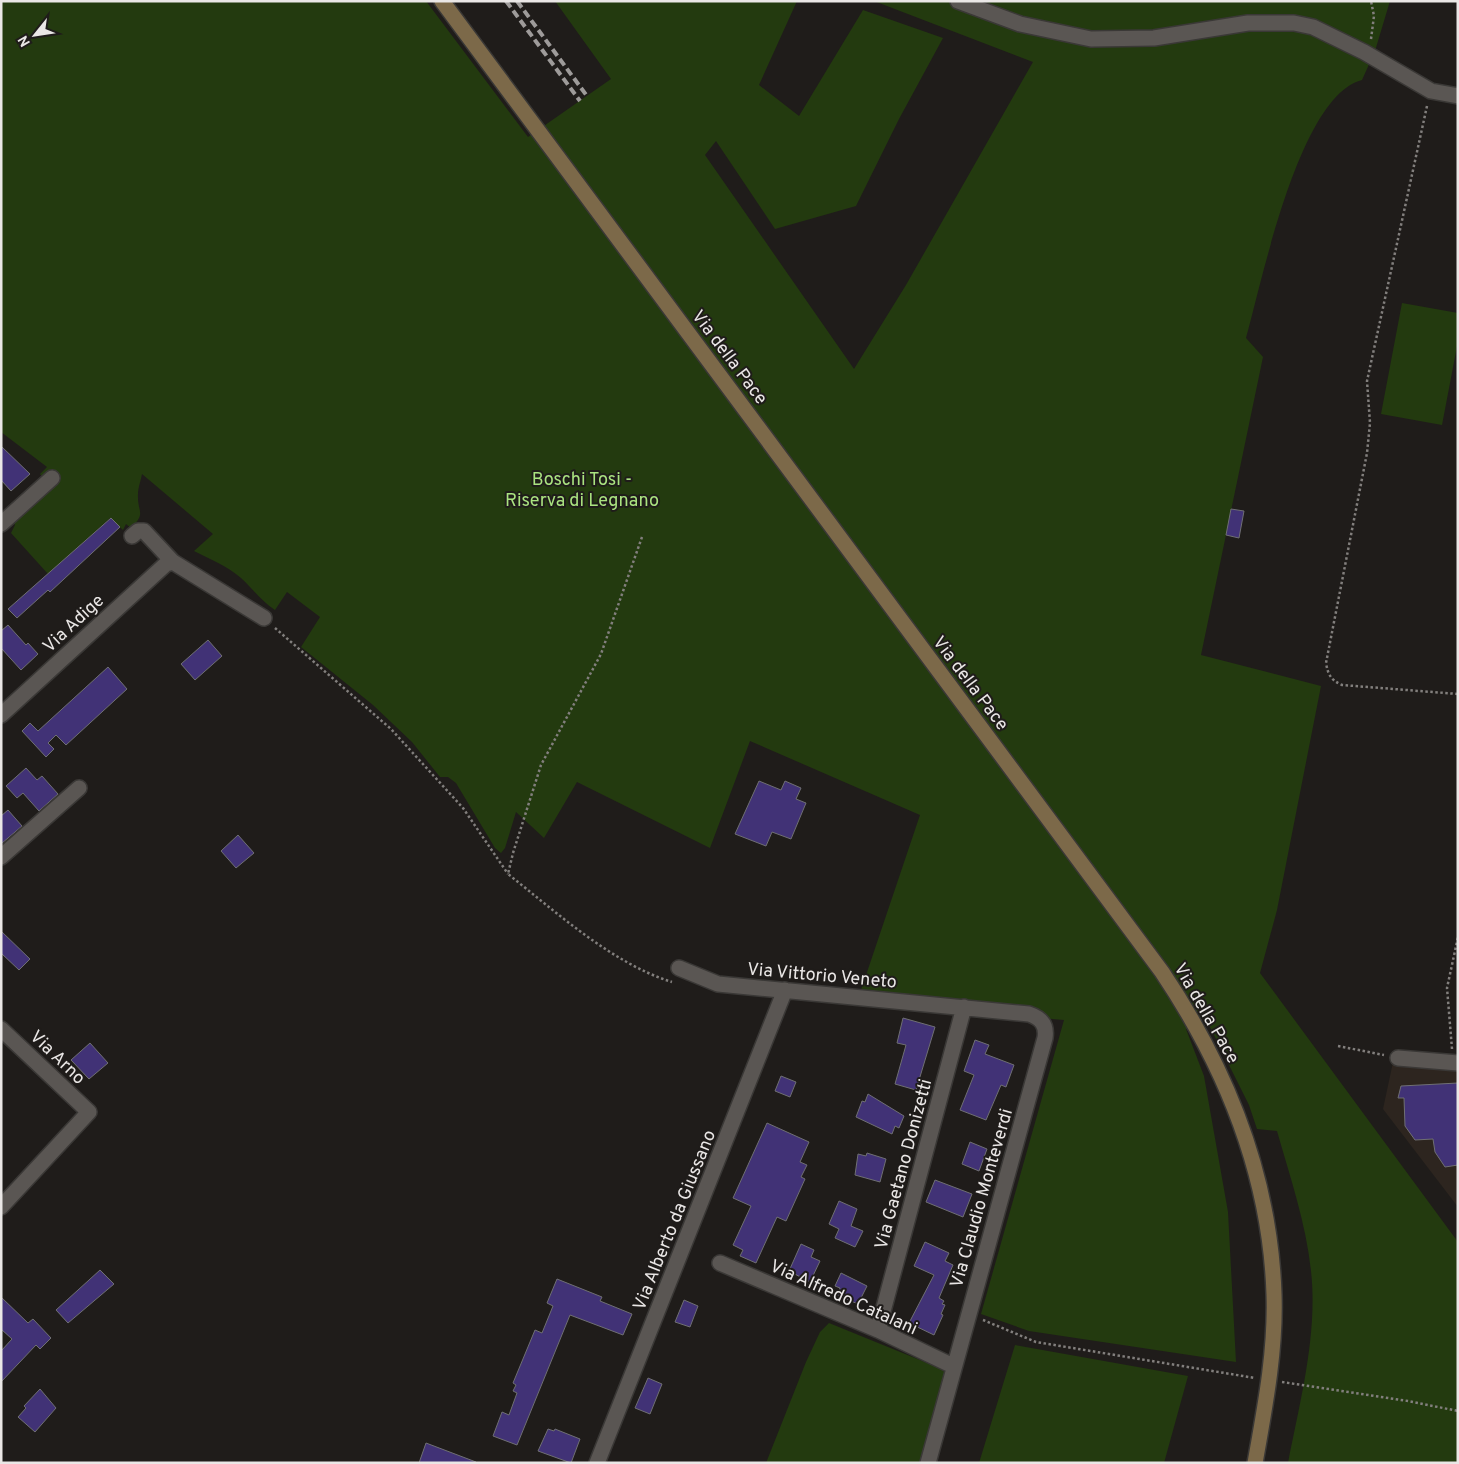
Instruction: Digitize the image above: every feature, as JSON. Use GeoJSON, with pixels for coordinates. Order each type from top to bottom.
{"type":"FeatureCollection","features":[{"type":"Feature","properties":{"kind":"main road","name":"Via della Pace"},"geometry":{"type":"LineString","coordinates":[[442,1],[1162,972],[1188,1012],[1221,1073],[1236,1108],[1265,1213],[1274,1294],[1269,1380],[1255,1463]]}},
{"type":"Feature","properties":{"kind":"street"},"geometry":{"type":"LineString","coordinates":[[958,1],[1020,24],[1090,39],[1154,38],[1248,23],[1294,23],[1313,27],[1364,52],[1431,91],[1458,96]]}},
{"type":"Feature","properties":{"kind":"street"},"geometry":{"type":"LineString","coordinates":[[1,524],[52,478]]}},
{"type":"Feature","properties":{"kind":"street"},"geometry":{"type":"LineString","coordinates":[[132,536],[138,530],[144,531],[173,562],[264,618]]}},
{"type":"Feature","properties":{"kind":"street","name":"Via Adige"},"geometry":{"type":"LineString","coordinates":[[1,715],[166,564],[173,562]]}},
{"type":"Feature","properties":{"kind":"street"},"geometry":{"type":"LineString","coordinates":[[1,857],[79,788]]}},
{"type":"Feature","properties":{"kind":"street","name":"Via Vittorio Veneto"},"geometry":{"type":"LineString","coordinates":[[679,968],[718,984],[964,1007]]}},
{"type":"Feature","properties":{"kind":"street","name":"Via Alberto da Giussano"},"geometry":{"type":"LineString","coordinates":[[597,1463],[785,990]]}},
{"type":"Feature","properties":{"kind":"street","name":"Via Claudio Monteverdi"},"geometry":{"type":"LineString","coordinates":[[928,1463],[967,1314],[1046,1032],[1040,1020],[1035,1016],[964,1007]]}},
{"type":"Feature","properties":{"kind":"street","name":"Via Gaetano Donizetti"},"geometry":{"type":"LineString","coordinates":[[878,1330],[964,1007]]}},
{"type":"Feature","properties":{"kind":"street","name":"Via Arno"},"geometry":{"type":"LineString","coordinates":[[1,1029],[89,1112],[1,1207]]}},
{"type":"Feature","properties":{"kind":"street"},"geometry":{"type":"LineString","coordinates":[[1398,1058],[1456,1063]]}},
{"type":"Feature","properties":{"kind":"street","name":"Via Alfredo Catalani"},"geometry":{"type":"LineString","coordinates":[[720,1263],[878,1330],[953,1366]]}},
{"type":"Feature","properties":{"kind":"path"},"geometry":{"type":"LineString","coordinates":[[1364,52],[1370,42],[1374,16],[1371,1]]}},
{"type":"Feature","properties":{"kind":"path"},"geometry":{"type":"LineString","coordinates":[[1431,91],[1367,381],[1370,423],[1367,453],[1326,663],[1328,673],[1333,680],[1342,685],[1458,694]]}},
{"type":"Feature","properties":{"kind":"path"},"geometry":{"type":"LineString","coordinates":[[508,874],[512,853],[530,804],[541,765],[601,654],[642,536]]}},
{"type":"Feature","properties":{"kind":"path"},"geometry":{"type":"LineString","coordinates":[[264,618],[308,659],[391,729],[463,808],[508,874],[626,963],[653,977],[675,983]]}},
{"type":"Feature","properties":{"kind":"path"},"geometry":{"type":"LineString","coordinates":[[1456,1063],[1448,1016],[1447,988],[1458,937]]}},
{"type":"Feature","properties":{"kind":"path"},"geometry":{"type":"LineString","coordinates":[[1338,1046],[1398,1058]]}},
{"type":"Feature","properties":{"kind":"path"},"geometry":{"type":"LineString","coordinates":[[967,1314],[1036,1342],[1370,1397],[1408,1401],[1458,1411]]}},
{"type":"Feature","properties":{"kind":"shaded area"},"geometry":{"type":"Polygon","coordinates":[[[1393,1062],[1458,1069],[1458,1207],[1383,1109],[1393,1062]]]}},
{"type":"Feature","properties":{"kind":"green space","name":"Boschi Tosi - Riserva di Legnano"},"geometry":{"type":"Polygon","coordinates":[[[1,1],[426,1],[528,137],[611,79],[555,1],[797,1],[759,85],[799,116],[863,10],[943,38],[899,119],[856,206],[775,229],[716,141],[705,155],[854,369],[906,285],[1033,62],[874,1],[1390,1],[1375,51],[1362,80],[1340,93],[1320,119],[1302,154],[1286,194],[1273,236],[1246,338],[1263,357],[1201,655],[1321,686],[1277,910],[1260,973],[1458,1242],[1458,1463],[1288,1463],[1310,1343],[1313,1295],[1309,1253],[1297,1200],[1277,1131],[1257,1129],[1249,1105],[1204,1015],[1186,1029],[1204,1076],[1228,1212],[1236,1362],[1029,1331],[981,1314],[1064,1020],[861,990],[920,815],[750,741],[710,848],[577,782],[544,838],[516,812],[505,848],[501,853],[495,848],[456,783],[448,777],[440,777],[412,742],[373,705],[301,647],[320,617],[287,592],[275,610],[265,603],[236,574],[194,551],[213,534],[142,474],[138,489],[140,515],[136,523],[131,528],[126,524],[123,530],[110,518],[48,574],[11,533],[15,525],[13,522],[51,486],[40,474],[47,467],[1,432],[1,1]]]}},
{"type":"Feature","properties":{"kind":"green space"},"geometry":{"type":"Polygon","coordinates":[[[1402,303],[1458,313],[1458,341],[1442,425],[1381,414],[1402,303]]]}},
{"type":"Feature","properties":{"kind":"green space"},"geometry":{"type":"Polygon","coordinates":[[[829,1323],[942,1369],[945,1373],[925,1463],[766,1463],[806,1362],[820,1332],[829,1323]]]}},
{"type":"Feature","properties":{"kind":"green space"},"geometry":{"type":"Polygon","coordinates":[[[1015,1345],[1188,1376],[1164,1463],[979,1463],[1015,1345]]]}},
{"type":"Feature","properties":{"kind":"building"},"geometry":{"type":"Polygon","coordinates":[[[1,446],[30,474],[11,491],[1,480],[1,446]]]}},
{"type":"Feature","properties":{"kind":"building"},"geometry":{"type":"Polygon","coordinates":[[[1231,509],[1244,511],[1239,538],[1226,535],[1231,509]]]}},
{"type":"Feature","properties":{"kind":"building"},"geometry":{"type":"Polygon","coordinates":[[[111,518],[120,527],[50,592],[48,590],[17,618],[8,609],[111,518]]]}},
{"type":"Feature","properties":{"kind":"building"},"geometry":{"type":"Polygon","coordinates":[[[8,625],[26,645],[28,643],[38,654],[21,670],[1,648],[1,631],[8,625]]]}},
{"type":"Feature","properties":{"kind":"building"},"geometry":{"type":"Polygon","coordinates":[[[208,640],[222,656],[195,680],[181,664],[208,640]]]}},
{"type":"Feature","properties":{"kind":"building"},"geometry":{"type":"Polygon","coordinates":[[[108,667],[127,689],[66,745],[56,735],[48,743],[54,749],[46,757],[22,731],[30,723],[38,731],[108,667]]]}},
{"type":"Feature","properties":{"kind":"building"},"geometry":{"type":"Polygon","coordinates":[[[26,768],[37,780],[42,776],[58,794],[39,811],[23,793],[17,798],[6,786],[26,768]]]}},
{"type":"Feature","properties":{"kind":"building"},"geometry":{"type":"Polygon","coordinates":[[[759,781],[781,790],[785,781],[801,788],[796,799],[806,803],[791,839],[772,832],[766,846],[735,834],[759,781]]]}},
{"type":"Feature","properties":{"kind":"building"},"geometry":{"type":"Polygon","coordinates":[[[8,810],[22,826],[1,844],[1,816],[8,810]]]}},
{"type":"Feature","properties":{"kind":"building"},"geometry":{"type":"Polygon","coordinates":[[[238,835],[254,853],[236,868],[221,851],[238,835]]]}},
{"type":"Feature","properties":{"kind":"building"},"geometry":{"type":"Polygon","coordinates":[[[1,931],[30,959],[19,970],[1,953],[1,931]]]}},
{"type":"Feature","properties":{"kind":"building"},"geometry":{"type":"Polygon","coordinates":[[[903,1018],[935,1027],[916,1090],[895,1084],[906,1045],[897,1043],[903,1018]]]}},
{"type":"Feature","properties":{"kind":"building"},"geometry":{"type":"Polygon","coordinates":[[[975,1040],[989,1045],[985,1054],[1014,1065],[1006,1087],[1001,1085],[986,1120],[960,1110],[974,1075],[964,1071],[975,1040]]]}},
{"type":"Feature","properties":{"kind":"building"},"geometry":{"type":"Polygon","coordinates":[[[90,1043],[108,1063],[89,1079],[71,1060],[90,1043]]]}},
{"type":"Feature","properties":{"kind":"building"},"geometry":{"type":"Polygon","coordinates":[[[781,1076],[796,1082],[790,1097],[775,1091],[781,1076]]]}},
{"type":"Feature","properties":{"kind":"building"},"geometry":{"type":"Polygon","coordinates":[[[1458,1083],[1458,1165],[1445,1167],[1435,1152],[1433,1139],[1415,1140],[1405,1126],[1404,1098],[1398,1098],[1401,1086],[1458,1083]]]}},
{"type":"Feature","properties":{"kind":"building"},"geometry":{"type":"Polygon","coordinates":[[[868,1094],[904,1116],[899,1128],[895,1126],[892,1134],[856,1117],[862,1101],[865,1102],[868,1094]]]}},
{"type":"Feature","properties":{"kind":"building"},"geometry":{"type":"Polygon","coordinates":[[[767,1123],[809,1142],[800,1162],[807,1165],[801,1177],[805,1179],[786,1221],[777,1217],[756,1263],[740,1256],[743,1250],[733,1245],[751,1206],[733,1198],[767,1123]]]}},
{"type":"Feature","properties":{"kind":"building"},"geometry":{"type":"Polygon","coordinates":[[[970,1142],[987,1149],[979,1171],[962,1164],[970,1142]]]}},
{"type":"Feature","properties":{"kind":"building"},"geometry":{"type":"Polygon","coordinates":[[[867,1153],[886,1159],[880,1182],[855,1175],[858,1154],[866,1156],[867,1153]]]}},
{"type":"Feature","properties":{"kind":"building"},"geometry":{"type":"Polygon","coordinates":[[[935,1180],[972,1194],[963,1217],[926,1202],[935,1180]]]}},
{"type":"Feature","properties":{"kind":"building"},"geometry":{"type":"Polygon","coordinates":[[[839,1201],[857,1209],[851,1226],[863,1231],[855,1247],[835,1238],[839,1229],[829,1224],[839,1201]]]}},
{"type":"Feature","properties":{"kind":"building"},"geometry":{"type":"Polygon","coordinates":[[[925,1242],[949,1253],[945,1261],[953,1265],[939,1298],[944,1301],[942,1304],[945,1305],[941,1314],[943,1315],[934,1335],[909,1323],[934,1275],[914,1266],[925,1242]]]}},
{"type":"Feature","properties":{"kind":"building"},"geometry":{"type":"Polygon","coordinates":[[[801,1244],[814,1250],[811,1257],[820,1261],[810,1282],[789,1271],[801,1244]]]}},
{"type":"Feature","properties":{"kind":"building"},"geometry":{"type":"Polygon","coordinates":[[[100,1270],[114,1284],[68,1323],[56,1310],[100,1270]]]}},
{"type":"Feature","properties":{"kind":"building"},"geometry":{"type":"Polygon","coordinates":[[[841,1273],[867,1286],[858,1304],[837,1295],[840,1288],[835,1286],[841,1273]]]}},
{"type":"Feature","properties":{"kind":"building"},"geometry":{"type":"Polygon","coordinates":[[[557,1279],[602,1297],[600,1301],[632,1314],[623,1335],[570,1315],[517,1445],[493,1436],[502,1412],[509,1415],[517,1393],[513,1391],[516,1385],[513,1383],[535,1330],[542,1333],[553,1306],[547,1303],[557,1279]]]}},
{"type":"Feature","properties":{"kind":"building"},"geometry":{"type":"Polygon","coordinates":[[[1,1297],[28,1323],[33,1319],[51,1338],[40,1349],[36,1345],[1,1382],[1,1351],[12,1339],[1,1329],[1,1297]]]}},
{"type":"Feature","properties":{"kind":"building"},"geometry":{"type":"Polygon","coordinates":[[[684,1300],[698,1306],[690,1327],[675,1322],[684,1300]]]}},
{"type":"Feature","properties":{"kind":"building"},"geometry":{"type":"Polygon","coordinates":[[[648,1378],[662,1384],[650,1414],[635,1408],[648,1378]]]}},
{"type":"Feature","properties":{"kind":"building"},"geometry":{"type":"Polygon","coordinates":[[[40,1389],[56,1408],[35,1432],[18,1417],[26,1408],[24,1406],[40,1389]]]}},
{"type":"Feature","properties":{"kind":"building"},"geometry":{"type":"Polygon","coordinates":[[[548,1429],[554,1431],[555,1429],[580,1439],[571,1463],[538,1451],[548,1429]]]}},
{"type":"Feature","properties":{"kind":"building"},"geometry":{"type":"Polygon","coordinates":[[[426,1443],[476,1462],[476,1463],[419,1463],[426,1443]]]}},
{"type":"Feature","properties":{"kind":"railway"},"geometry":{"type":"LineString","coordinates":[[506,1],[580,101]]}},
{"type":"Feature","properties":{"kind":"railway"},"geometry":{"type":"LineString","coordinates":[[517,1],[587,96]]}}]}
